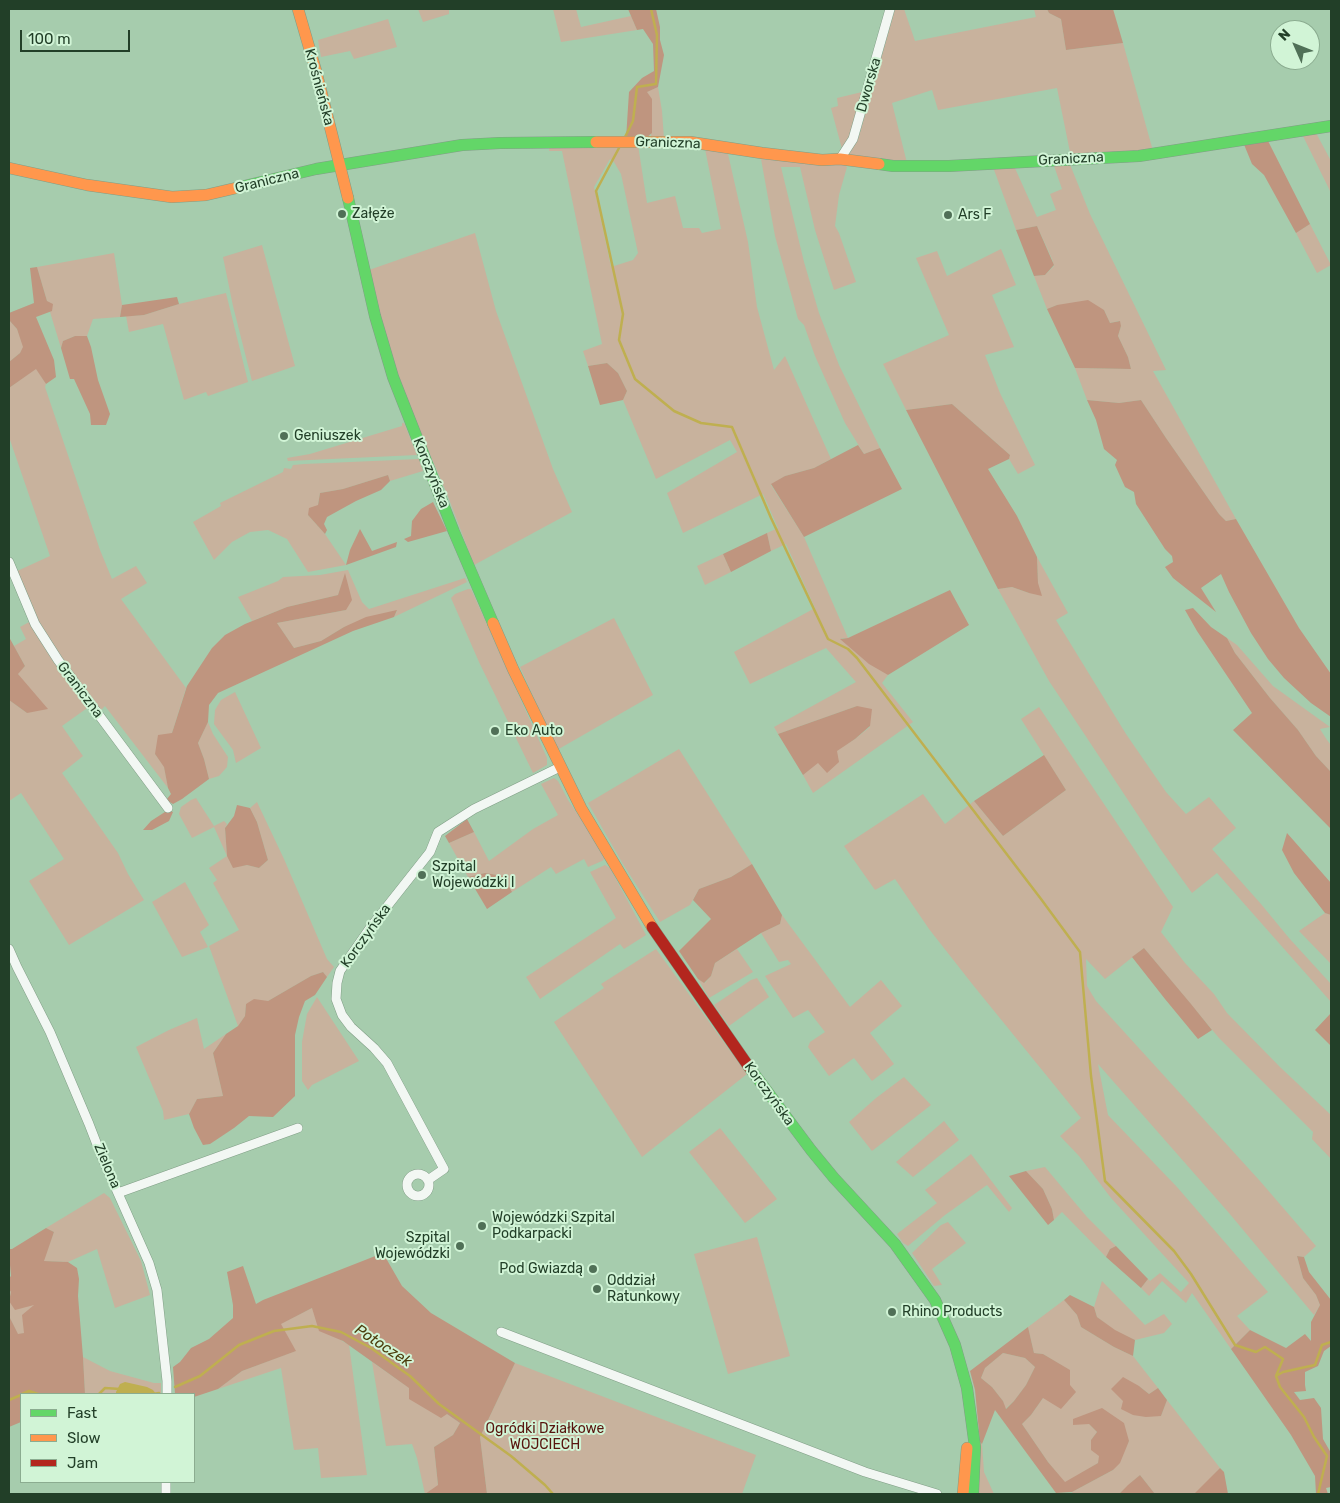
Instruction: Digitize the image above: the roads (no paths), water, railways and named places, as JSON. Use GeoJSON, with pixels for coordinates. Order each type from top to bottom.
{"type":"FeatureCollection","features":[{"type":"Feature","properties":{"kind":"main road","name":"Krośnieńska"},"geometry":{"type":"LineString","coordinates":[[298,9],[340,165]]}},
{"type":"Feature","properties":{"kind":"main road","name":"Graniczna"},"geometry":{"type":"LineString","coordinates":[[9,168],[87,185],[172,197],[206,195],[340,165],[462,145],[690,142],[822,160],[840,159],[892,166],[939,166],[1139,156],[1331,126]]}},
{"type":"Feature","properties":{"kind":"main road","name":"Korczyńska"},"geometry":{"type":"LineString","coordinates":[[340,165],[374,316],[393,377],[476,584],[513,669],[581,808],[658,937],[765,1090],[834,1178],[895,1244],[935,1300],[955,1345],[966,1388],[975,1447],[973,1494]]}},
{"type":"Feature","properties":{"kind":"main road","name":"Korczyńska"},"geometry":{"type":"LineString","coordinates":[[963,1494],[970,1416]]}},
{"type":"Feature","properties":{"kind":"street","name":"Dworska"},"geometry":{"type":"LineString","coordinates":[[840,159],[853,139],[890,9]]}},
{"type":"Feature","properties":{"kind":"street","name":"Graniczna"},"geometry":{"type":"LineString","coordinates":[[9,562],[36,624],[58,660],[168,808]]}},
{"type":"Feature","properties":{"kind":"street","name":"Korczyńska"},"geometry":{"type":"LineString","coordinates":[[428,1180],[444,1169],[387,1063],[351,1027],[342,1015],[336,999],[340,971],[370,928],[430,852],[438,832],[474,809],[560,767]]}},
{"type":"Feature","properties":{"kind":"street","name":"Zielona"},"geometry":{"type":"LineString","coordinates":[[9,949],[67,1070],[101,1156],[149,1263],[157,1290],[167,1393]]}},
{"type":"Feature","properties":{"kind":"street"},"geometry":{"type":"LineString","coordinates":[[118,1193],[298,1128]]}},
{"type":"Feature","properties":{"kind":"street"},"geometry":{"type":"LineString","coordinates":[[501,1332],[865,1472],[937,1494]]}},
{"type":"Feature","properties":{"kind":"waterway"},"geometry":{"type":"LineString","coordinates":[[625,137],[633,121],[637,87],[656,84],[657,35],[651,9]]}},
{"type":"Feature","properties":{"kind":"waterway"},"geometry":{"type":"LineString","coordinates":[[619,148],[596,191],[623,314],[619,340],[635,379],[674,411],[701,423],[732,427],[771,518],[828,639],[848,649],[857,658],[1080,952],[1091,1076],[1105,1181],[1174,1251],[1191,1274],[1235,1345],[1256,1352],[1265,1347],[1283,1359],[1276,1376]]}},
{"type":"Feature","properties":{"kind":"waterway","name":"Potoczek"},"geometry":{"type":"LineString","coordinates":[[175,1387],[200,1376],[239,1345],[274,1331],[312,1326],[341,1332],[371,1348],[410,1376],[439,1404],[511,1456],[553,1494]]}},
{"type":"Feature","properties":{"kind":"waterway"},"geometry":{"type":"LineString","coordinates":[[1318,1494],[1327,1456],[1314,1437],[1304,1417],[1280,1387],[1276,1376],[1283,1372],[1315,1365],[1322,1345],[1331,1342]]}},
{"type":"Feature","properties":{"kind":"waterway","name":"Potoczek"},"geometry":{"type":"LineString","coordinates":[[100,1393],[105,1388],[120,1389]]}},
{"type":"Feature","properties":{"kind":"waterway","name":"Potoczek"},"geometry":{"type":"LineString","coordinates":[[24,1393],[29,1391],[35,1393]]}},
{"type":"Feature","properties":{"kind":"waterway","name":"Potoczek"},"geometry":{"type":"LineString","coordinates":[[9,1400],[20,1395]]}},
{"type":"Feature","properties":{"kind":"place","name":"Załęże"},"geometry":{"type":"Point","coordinates":[342,214]}},
{"type":"Feature","properties":{"kind":"place","name":"Ars F"},"geometry":{"type":"Point","coordinates":[948,215]}},
{"type":"Feature","properties":{"kind":"place","name":"Geniuszek"},"geometry":{"type":"Point","coordinates":[284,436]}},
{"type":"Feature","properties":{"kind":"place","name":"Eko Auto"},"geometry":{"type":"Point","coordinates":[495,731]}},
{"type":"Feature","properties":{"kind":"place","name":"Szpital Wojewódzki I"},"geometry":{"type":"Point","coordinates":[422,875]}},
{"type":"Feature","properties":{"kind":"place","name":"Wojewódzki Szpital Podkarpacki"},"geometry":{"type":"Point","coordinates":[482,1226]}},
{"type":"Feature","properties":{"kind":"place","name":"Szpital Wojewódzki"},"geometry":{"type":"Point","coordinates":[460,1246]}},
{"type":"Feature","properties":{"kind":"place","name":"Pod Gwiazdą"},"geometry":{"type":"Point","coordinates":[593,1269]}},
{"type":"Feature","properties":{"kind":"place","name":"Oddział Ratunkowy"},"geometry":{"type":"Point","coordinates":[597,1289]}},
{"type":"Feature","properties":{"kind":"place","name":"Rhino Products"},"geometry":{"type":"Point","coordinates":[892,1312]}},
{"type":"Feature","properties":{"kind":"park label","name":"Ogródki Działkowe WOJCIECH"},"geometry":{"type":"Point","coordinates":[545,1438]}}]}
